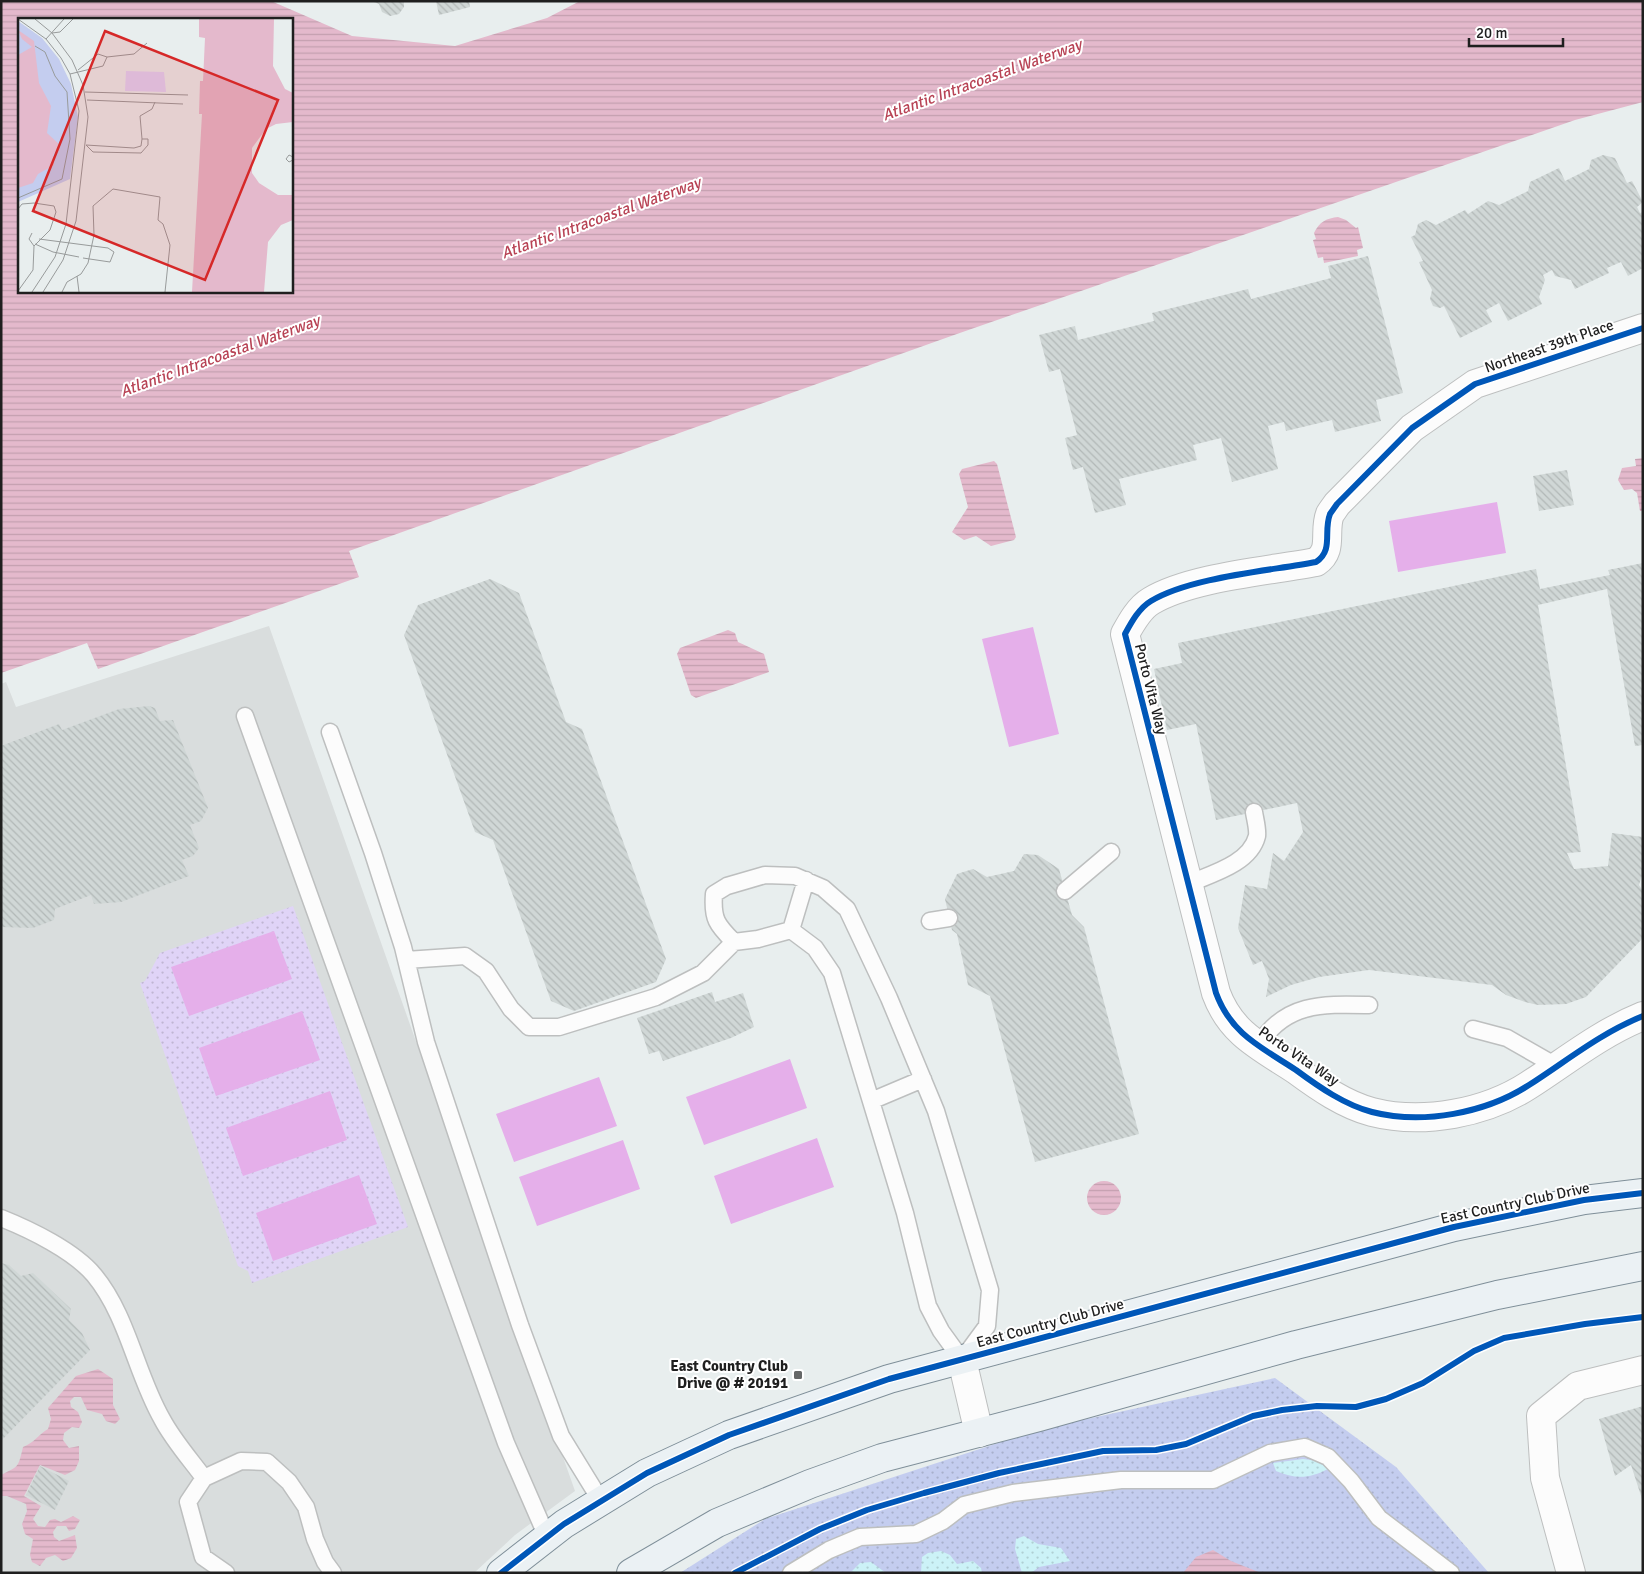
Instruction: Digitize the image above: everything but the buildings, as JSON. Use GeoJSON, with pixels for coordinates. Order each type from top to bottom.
{"type":"FeatureCollection","features":[{"type":"Feature","properties":{"kind":"street","name":"Northeast 39th Place"},"geometry":{"type":"LineString","coordinates":[[1125,634],[1136,615],[1150,602],[1172,592],[1205,582],[1316,562],[1324,558],[1327,550],[1330,515],[1337,504],[1412,428],[1475,384],[1643,328]]}},
{"type":"Feature","properties":{"kind":"street","name":"Porto Vita Way"},"geometry":{"type":"LineString","coordinates":[[1125,634],[1222,1011],[1235,1028],[1325,1091],[1372,1112],[1414,1116],[1455,1114],[1484,1108],[1528,1086],[1584,1046],[1643,1016]]}},
{"type":"Feature","properties":{"kind":"street","name":"East Country Club Drive"},"geometry":{"type":"LineString","coordinates":[[501,1573],[548,1536],[647,1472],[729,1435],[889,1379],[1454,1228],[1584,1200],[1643,1193]]}},
{"type":"Feature","properties":{"kind":"street"},"geometry":{"type":"LineString","coordinates":[[631,1573],[717,1523],[810,1484],[882,1458],[1296,1345],[1497,1295],[1643,1266]]}},
{"type":"Feature","properties":{"kind":"street"},"geometry":{"type":"LineString","coordinates":[[962,1360],[979,1433]]}},
{"type":"Feature","properties":{"kind":"street"},"geometry":{"type":"LineString","coordinates":[[1571,1573],[1545,1478],[1541,1416],[1578,1386],[1643,1370]]}},
{"type":"Feature","properties":{"kind":"lane"},"geometry":{"type":"LineString","coordinates":[[245,716],[503,1434],[548,1536]]}},
{"type":"Feature","properties":{"kind":"lane"},"geometry":{"type":"LineString","coordinates":[[330,732],[373,853],[406,960],[426,1042],[520,1326],[561,1436],[601,1501]]}},
{"type":"Feature","properties":{"kind":"lane"},"geometry":{"type":"LineString","coordinates":[[1188,884],[1226,868],[1250,851],[1257,834],[1254,812]]}},
{"type":"Feature","properties":{"kind":"lane"},"geometry":{"type":"LineString","coordinates":[[1065,891],[1111,852]]}},
{"type":"Feature","properties":{"kind":"lane"},"geometry":{"type":"LineString","coordinates":[[734,942],[719,927],[713,912],[714,894],[727,886],[765,874],[795,876],[806,880],[823,888],[847,909],[889,998],[936,1111],[990,1290],[987,1326],[962,1360],[941,1331],[928,1306],[905,1213],[832,973],[815,948],[791,930]]}},
{"type":"Feature","properties":{"kind":"lane"},"geometry":{"type":"LineString","coordinates":[[791,930],[806,880]]}},
{"type":"Feature","properties":{"kind":"lane"},"geometry":{"type":"LineString","coordinates":[[930,921],[949,918]]}},
{"type":"Feature","properties":{"kind":"lane"},"geometry":{"type":"LineString","coordinates":[[406,960],[465,956],[486,971],[511,1009],[529,1027],[559,1027],[656,997],[703,973],[734,942],[758,939],[791,930]]}},
{"type":"Feature","properties":{"kind":"lane"},"geometry":{"type":"LineString","coordinates":[[1260,1045],[1269,1029],[1282,1018],[1289,1015],[1312,1007],[1342,1004],[1369,1005]]}},
{"type":"Feature","properties":{"kind":"lane"},"geometry":{"type":"LineString","coordinates":[[1473,1029],[1507,1038],[1556,1066]]}},
{"type":"Feature","properties":{"kind":"lane"},"geometry":{"type":"LineString","coordinates":[[871,1101],[923,1079]]}},
{"type":"Feature","properties":{"kind":"lane"},"geometry":{"type":"LineString","coordinates":[[1,1218],[38,1235],[74,1257],[94,1275],[110,1300],[162,1420],[204,1478]]}},
{"type":"Feature","properties":{"kind":"lane"},"geometry":{"type":"LineString","coordinates":[[790,1573],[829,1550],[860,1537],[916,1534],[943,1521],[964,1505],[1013,1493],[1121,1480],[1213,1480],[1270,1453],[1305,1447],[1328,1456],[1351,1481],[1379,1518],[1451,1573]]}},
{"type":"Feature","properties":{"kind":"lane"},"geometry":{"type":"LineString","coordinates":[[226,1573],[203,1557],[188,1502],[204,1478],[241,1461],[266,1462],[289,1482],[306,1507],[315,1540],[325,1562],[333,1573]]}},
{"type":"Feature","properties":{"kind":"shaded area"},"geometry":{"type":"Polygon","coordinates":[[[1497,502],[1506,553],[1398,572],[1389,521],[1497,502]]]}},
{"type":"Feature","properties":{"kind":"shaded area"},"geometry":{"type":"Polygon","coordinates":[[[269,626],[575,1491],[515,1535],[474,1573],[1,1573],[1,684],[6,682],[16,707],[269,626]]]}},
{"type":"Feature","properties":{"kind":"shaded area"},"geometry":{"type":"Polygon","coordinates":[[[1033,627],[1059,734],[1009,747],[982,639],[1033,627]]]}},
{"type":"Feature","properties":{"kind":"shaded area"},"geometry":{"type":"Polygon","coordinates":[[[293,906],[408,1227],[252,1283],[248,1271],[238,1266],[140,983],[145,981],[160,953],[293,906]]]}},
{"type":"Feature","properties":{"kind":"shaded area"},"geometry":{"type":"Polygon","coordinates":[[[274,931],[292,979],[189,1016],[171,967],[274,931]]]}},
{"type":"Feature","properties":{"kind":"shaded area"},"geometry":{"type":"Polygon","coordinates":[[[302,1011],[320,1060],[216,1096],[199,1048],[302,1011]]]}},
{"type":"Feature","properties":{"kind":"shaded area"},"geometry":{"type":"Polygon","coordinates":[[[790,1059],[807,1108],[704,1145],[686,1097],[790,1059]]]}},
{"type":"Feature","properties":{"kind":"shaded area"},"geometry":{"type":"Polygon","coordinates":[[[599,1077],[617,1126],[514,1162],[496,1114],[599,1077]]]}},
{"type":"Feature","properties":{"kind":"shaded area"},"geometry":{"type":"Polygon","coordinates":[[[330,1091],[347,1140],[243,1176],[226,1128],[330,1091]]]}},
{"type":"Feature","properties":{"kind":"shaded area"},"geometry":{"type":"Polygon","coordinates":[[[817,1138],[834,1187],[731,1224],[714,1176],[817,1138]]]}},
{"type":"Feature","properties":{"kind":"shaded area"},"geometry":{"type":"Polygon","coordinates":[[[623,1140],[640,1189],[537,1226],[519,1177],[623,1140]]]}},
{"type":"Feature","properties":{"kind":"shaded area"},"geometry":{"type":"Polygon","coordinates":[[[359,1175],[377,1224],[273,1261],[256,1213],[359,1175]]]}},
{"type":"Feature","properties":{"kind":"shaded area"},"geometry":{"type":"Polygon","coordinates":[[[1275,1378],[1396,1467],[1489,1573],[680,1573],[765,1519],[1041,1429],[1275,1378]]]}},
{"type":"Feature","properties":{"kind":"sand"},"geometry":{"type":"Polygon","coordinates":[[[1303,1459],[1318,1461],[1328,1469],[1315,1475],[1296,1477],[1276,1471],[1273,1463],[1303,1459]]]}},
{"type":"Feature","properties":{"kind":"sand"},"geometry":{"type":"Polygon","coordinates":[[[1024,1536],[1038,1544],[1061,1548],[1070,1561],[1039,1567],[1031,1573],[1022,1573],[1015,1549],[1016,1539],[1024,1536]]]}},
{"type":"Feature","properties":{"kind":"sand"},"geometry":{"type":"Polygon","coordinates":[[[941,1551],[950,1555],[957,1564],[973,1561],[981,1568],[982,1573],[921,1573],[922,1557],[928,1553],[941,1551]]]}},
{"type":"Feature","properties":{"kind":"sand"},"geometry":{"type":"Polygon","coordinates":[[[871,1562],[886,1573],[850,1573],[860,1563],[871,1562]]]}},
{"type":"Feature","properties":{"kind":"water","name":"Atlantic Intracoastal Waterway"},"geometry":{"type":"Polygon","coordinates":[[[1,1],[271,1],[352,36],[455,46],[547,18],[580,1],[1643,1],[1643,102],[1575,120],[954,335],[349,551],[359,577],[98,669],[87,643],[1,673],[1,1]]]}},
{"type":"Feature","properties":{"kind":"water"},"geometry":{"type":"Polygon","coordinates":[[[1338,217],[1346,220],[1356,228],[1358,227],[1363,248],[1357,250],[1358,256],[1324,263],[1323,257],[1318,258],[1313,240],[1316,239],[1314,233],[1324,221],[1338,217]]]}},
{"type":"Feature","properties":{"kind":"water"},"geometry":{"type":"Polygon","coordinates":[[[1643,458],[1643,511],[1640,511],[1637,493],[1632,489],[1624,490],[1618,480],[1622,468],[1636,466],[1635,459],[1643,458]]]}},
{"type":"Feature","properties":{"kind":"water"},"geometry":{"type":"Polygon","coordinates":[[[994,461],[997,464],[1016,537],[1014,540],[991,546],[976,536],[964,540],[952,532],[968,507],[959,474],[962,469],[994,461]]]}},
{"type":"Feature","properties":{"kind":"water"},"geometry":{"type":"Polygon","coordinates":[[[728,630],[735,633],[738,642],[764,654],[769,672],[696,698],[691,695],[677,654],[680,648],[728,630]]]}},
{"type":"Feature","properties":{"kind":"water"},"geometry":{"type":"Polygon","coordinates":[[[1104,1181],[1111,1182],[1116,1186],[1120,1191],[1120,1205],[1116,1210],[1111,1214],[1104,1215],[1097,1214],[1092,1210],[1088,1205],[1087,1198],[1088,1191],[1092,1186],[1097,1182],[1104,1181]]]}},
{"type":"Feature","properties":{"kind":"water"},"geometry":{"type":"Polygon","coordinates":[[[98,1369],[113,1379],[113,1405],[120,1419],[115,1424],[106,1421],[102,1414],[87,1410],[81,1397],[74,1397],[70,1401],[71,1407],[78,1412],[82,1422],[79,1428],[72,1427],[64,1433],[63,1440],[69,1448],[79,1446],[79,1461],[75,1470],[65,1475],[40,1465],[24,1496],[41,1506],[33,1519],[38,1526],[45,1527],[50,1520],[55,1519],[61,1522],[73,1516],[80,1520],[75,1529],[69,1531],[66,1526],[57,1526],[53,1532],[54,1537],[59,1541],[75,1535],[77,1548],[71,1558],[63,1561],[55,1555],[46,1558],[40,1566],[32,1562],[30,1555],[33,1539],[25,1534],[22,1524],[27,1511],[26,1504],[7,1496],[1,1496],[1,1475],[17,1466],[23,1447],[48,1429],[51,1419],[48,1408],[76,1376],[98,1369]]]}},
{"type":"Feature","properties":{"kind":"water"},"geometry":{"type":"Polygon","coordinates":[[[1213,1550],[1231,1561],[1261,1573],[1183,1573],[1196,1557],[1213,1550]]]}},
{"type":"Feature","properties":{"kind":"cycle path"},"geometry":{"type":"LineString","coordinates":[[1643,328],[1475,384],[1412,428],[1337,504],[1330,514],[1328,521],[1325,552],[1316,562],[1208,580],[1168,593],[1151,601],[1143,608],[1125,634],[1216,993],[1230,1019],[1248,1038],[1323,1089],[1352,1105],[1392,1116],[1433,1117],[1474,1109],[1512,1095],[1598,1039],[1643,1016]]}},
{"type":"Feature","properties":{"kind":"cycle path"},"geometry":{"type":"LineString","coordinates":[[501,1573],[564,1524],[647,1473],[729,1435],[889,1379],[1454,1227],[1584,1200],[1643,1193]]}},
{"type":"Feature","properties":{"kind":"cycle path"},"geometry":{"type":"LineString","coordinates":[[735,1573],[820,1529],[867,1510],[924,1493],[999,1473],[1103,1451],[1156,1450],[1186,1444],[1253,1416],[1282,1410],[1317,1406],[1356,1407],[1386,1399],[1423,1383],[1474,1351],[1504,1338],[1585,1324],[1643,1317]]}},
{"type":"Feature","properties":{"kind":"place","name":"East Country Club Drive @ # 20191"},"geometry":{"type":"Point","coordinates":[798,1375]}}]}
